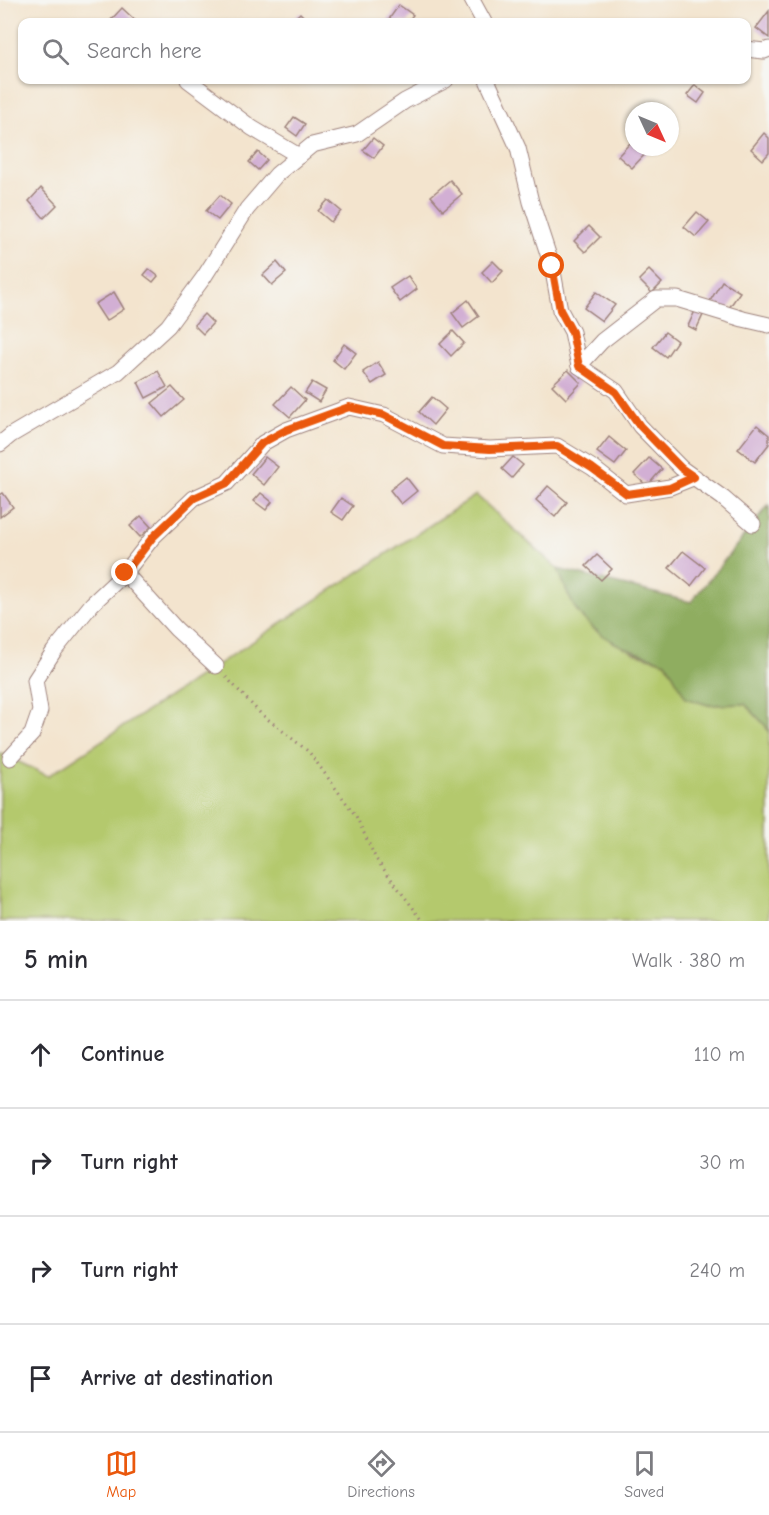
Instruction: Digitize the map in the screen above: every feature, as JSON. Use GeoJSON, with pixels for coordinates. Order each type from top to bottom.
{"type":"FeatureCollection","features":[{"type":"Feature","properties":{"kind":"street"},"geometry":{"type":"LineString","coordinates":[[472,0],[482,18]]}},
{"type":"Feature","properties":{"kind":"street"},"geometry":{"type":"LineString","coordinates":[[751,49],[764,51],[769,49]]}},
{"type":"Feature","properties":{"kind":"street"},"geometry":{"type":"LineString","coordinates":[[193,84],[252,128],[298,156]]}},
{"type":"Feature","properties":{"kind":"street"},"geometry":{"type":"LineString","coordinates":[[0,444],[11,435],[118,372],[168,326],[204,277],[247,209],[277,174],[298,156],[312,145],[357,134],[405,101],[438,84]]}},
{"type":"Feature","properties":{"kind":"street"},"geometry":{"type":"LineString","coordinates":[[489,84],[518,148],[531,202],[552,266],[560,310],[572,332],[579,366],[616,392],[640,426],[681,468],[723,498],[753,524]]}},
{"type":"Feature","properties":{"kind":"street"},"geometry":{"type":"LineString","coordinates":[[579,366],[602,341],[656,299],[677,298],[769,325]]}},
{"type":"Feature","properties":{"kind":"street"},"geometry":{"type":"LineString","coordinates":[[10,758],[32,735],[40,711],[35,681],[54,651],[92,604],[125,573],[153,537],[194,498],[227,483],[262,443],[286,430],[349,407],[384,415],[443,446],[490,449],[557,446],[627,494],[670,488],[694,477]]}},
{"type":"Feature","properties":{"kind":"street"},"geometry":{"type":"LineString","coordinates":[[125,573],[176,629],[216,666]]}},
{"type":"Feature","properties":{"kind":"path"},"geometry":{"type":"LineString","coordinates":[[216,666],[260,713],[309,752],[356,816],[376,859],[423,921]]}},
{"type":"Feature","properties":{"kind":"green space"},"geometry":{"type":"Polygon","coordinates":[[[476,495],[558,569],[575,607],[634,653],[666,662],[687,698],[708,705],[745,704],[765,725],[769,733],[769,921],[0,921],[0,753],[48,776],[476,495]]]}},
{"type":"Feature","properties":{"kind":"green space"},"geometry":{"type":"Polygon","coordinates":[[[769,505],[769,733],[765,725],[745,704],[708,705],[686,698],[666,662],[627,649],[604,637],[575,608],[558,569],[691,602],[769,505]]]}},
{"type":"Feature","properties":{"kind":"building"},"geometry":{"type":"Polygon","coordinates":[[[399,5],[413,15],[410,18],[390,18],[399,5]]]}},
{"type":"Feature","properties":{"kind":"building"},"geometry":{"type":"Polygon","coordinates":[[[122,8],[133,18],[113,18],[122,8]]]}},
{"type":"Feature","properties":{"kind":"building"},"geometry":{"type":"Polygon","coordinates":[[[769,11],[769,38],[756,28],[769,11]]]}},
{"type":"Feature","properties":{"kind":"building"},"geometry":{"type":"Polygon","coordinates":[[[300,13],[305,18],[295,18],[300,13]]]}},
{"type":"Feature","properties":{"kind":"building"},"geometry":{"type":"Polygon","coordinates":[[[695,85],[705,93],[698,103],[687,95],[695,85]]]}},
{"type":"Feature","properties":{"kind":"building"},"geometry":{"type":"Polygon","coordinates":[[[294,117],[305,124],[297,136],[286,128],[294,117]]]}},
{"type":"Feature","properties":{"kind":"building"},"geometry":{"type":"Polygon","coordinates":[[[764,133],[769,138],[769,153],[763,160],[751,149],[764,133]]]}},
{"type":"Feature","properties":{"kind":"building"},"geometry":{"type":"Polygon","coordinates":[[[373,138],[383,146],[374,158],[363,150],[373,138]]]}},
{"type":"Feature","properties":{"kind":"building"},"geometry":{"type":"Polygon","coordinates":[[[625,149],[625,156],[643,156],[632,168],[618,156],[625,149]]]}},
{"type":"Feature","properties":{"kind":"building"},"geometry":{"type":"Polygon","coordinates":[[[258,152],[267,160],[258,170],[249,162],[258,152]]]}},
{"type":"Feature","properties":{"kind":"building"},"geometry":{"type":"Polygon","coordinates":[[[450,180],[462,194],[443,210],[431,196],[450,180]]]}},
{"type":"Feature","properties":{"kind":"building"},"geometry":{"type":"Polygon","coordinates":[[[41,188],[57,205],[44,218],[29,201],[41,188]]]}},
{"type":"Feature","properties":{"kind":"building"},"geometry":{"type":"Polygon","coordinates":[[[220,195],[231,204],[218,220],[206,211],[220,195]]]}},
{"type":"Feature","properties":{"kind":"building"},"geometry":{"type":"Polygon","coordinates":[[[328,200],[341,211],[331,222],[318,211],[328,200]]]}},
{"type":"Feature","properties":{"kind":"building"},"geometry":{"type":"Polygon","coordinates":[[[697,212],[709,222],[696,237],[684,227],[697,212]]]}},
{"type":"Feature","properties":{"kind":"building"},"geometry":{"type":"Polygon","coordinates":[[[589,226],[600,237],[585,252],[574,241],[589,226]]]}},
{"type":"Feature","properties":{"kind":"building"},"geometry":{"type":"Polygon","coordinates":[[[493,261],[503,271],[492,283],[482,272],[493,261]]]}},
{"type":"Feature","properties":{"kind":"building"},"geometry":{"type":"Polygon","coordinates":[[[277,262],[286,273],[272,285],[263,275],[277,262]]]}},
{"type":"Feature","properties":{"kind":"building"},"geometry":{"type":"Polygon","coordinates":[[[149,269],[158,276],[153,282],[144,275],[149,269]]]}},
{"type":"Feature","properties":{"kind":"building"},"geometry":{"type":"Polygon","coordinates":[[[649,270],[662,283],[652,293],[639,280],[649,270]]]}},
{"type":"Feature","properties":{"kind":"building"},"geometry":{"type":"Polygon","coordinates":[[[408,276],[417,289],[400,302],[390,288],[408,276]]]}},
{"type":"Feature","properties":{"kind":"building"},"geometry":{"type":"Polygon","coordinates":[[[722,281],[740,292],[727,311],[710,301],[722,281]]]}},
{"type":"Feature","properties":{"kind":"building"},"geometry":{"type":"Polygon","coordinates":[[[114,292],[124,309],[106,321],[95,304],[114,292]]]}},
{"type":"Feature","properties":{"kind":"building"},"geometry":{"type":"Polygon","coordinates":[[[596,292],[615,305],[602,321],[584,308],[596,292]]]}},
{"type":"Feature","properties":{"kind":"building"},"geometry":{"type":"Polygon","coordinates":[[[468,300],[479,316],[463,328],[452,313],[468,300]]]}},
{"type":"Feature","properties":{"kind":"building"},"geometry":{"type":"Polygon","coordinates":[[[695,311],[703,315],[696,330],[688,326],[695,311]]]}},
{"type":"Feature","properties":{"kind":"building"},"geometry":{"type":"Polygon","coordinates":[[[204,314],[213,323],[203,334],[194,325],[204,314]]]}},
{"type":"Feature","properties":{"kind":"building"},"geometry":{"type":"Polygon","coordinates":[[[453,331],[464,343],[451,356],[440,344],[453,331]]]}},
{"type":"Feature","properties":{"kind":"building"},"geometry":{"type":"Polygon","coordinates":[[[665,332],[677,341],[666,357],[653,347],[665,332]]]}},
{"type":"Feature","properties":{"kind":"building"},"geometry":{"type":"Polygon","coordinates":[[[344,344],[356,353],[344,369],[333,360],[344,344]]]}},
{"type":"Feature","properties":{"kind":"building"},"geometry":{"type":"Polygon","coordinates":[[[378,362],[386,375],[372,384],[363,372],[378,362]]]}},
{"type":"Feature","properties":{"kind":"building"},"geometry":{"type":"Polygon","coordinates":[[[568,370],[581,383],[566,399],[552,385],[568,370]]]}},
{"type":"Feature","properties":{"kind":"building"},"geometry":{"type":"Polygon","coordinates":[[[158,371],[167,387],[146,398],[138,382],[158,371]]]}},
{"type":"Feature","properties":{"kind":"building"},"geometry":{"type":"Polygon","coordinates":[[[312,382],[326,390],[319,402],[305,393],[312,382]]]}},
{"type":"Feature","properties":{"kind":"building"},"geometry":{"type":"Polygon","coordinates":[[[172,387],[184,400],[164,417],[152,403],[172,387]]]}},
{"type":"Feature","properties":{"kind":"building"},"geometry":{"type":"Polygon","coordinates":[[[291,387],[305,400],[290,417],[275,404],[291,387]]]}},
{"type":"Feature","properties":{"kind":"building"},"geometry":{"type":"Polygon","coordinates":[[[432,397],[446,409],[433,425],[419,412],[432,397]]]}},
{"type":"Feature","properties":{"kind":"building"},"geometry":{"type":"Polygon","coordinates":[[[757,425],[769,435],[769,444],[755,462],[738,449],[757,425]]]}},
{"type":"Feature","properties":{"kind":"building"},"geometry":{"type":"Polygon","coordinates":[[[609,437],[626,451],[615,465],[597,452],[609,437]]]}},
{"type":"Feature","properties":{"kind":"building"},"geometry":{"type":"Polygon","coordinates":[[[265,457],[278,467],[264,485],[251,474],[265,457]]]}},
{"type":"Feature","properties":{"kind":"building"},"geometry":{"type":"Polygon","coordinates":[[[513,457],[523,465],[512,478],[502,469],[513,457]]]}},
{"type":"Feature","properties":{"kind":"building"},"geometry":{"type":"Polygon","coordinates":[[[649,458],[662,469],[647,486],[634,474],[649,458]]]}},
{"type":"Feature","properties":{"kind":"building"},"geometry":{"type":"Polygon","coordinates":[[[406,477],[417,491],[401,504],[390,490],[406,477]]]}},
{"type":"Feature","properties":{"kind":"building"},"geometry":{"type":"Polygon","coordinates":[[[548,486],[567,502],[555,517],[536,500],[548,486]]]}},
{"type":"Feature","properties":{"kind":"building"},"geometry":{"type":"Polygon","coordinates":[[[3,493],[13,507],[0,517],[0,495],[3,493]]]}},
{"type":"Feature","properties":{"kind":"building"},"geometry":{"type":"Polygon","coordinates":[[[261,493],[272,502],[266,510],[254,501],[261,493]]]}},
{"type":"Feature","properties":{"kind":"building"},"geometry":{"type":"Polygon","coordinates":[[[341,498],[353,506],[343,520],[331,512],[341,498]]]}},
{"type":"Feature","properties":{"kind":"building"},"geometry":{"type":"Polygon","coordinates":[[[141,516],[151,527],[140,537],[130,526],[141,516]]]}},
{"type":"Feature","properties":{"kind":"building"},"geometry":{"type":"Polygon","coordinates":[[[683,551],[705,568],[691,586],[669,568],[683,551]]]}},
{"type":"Feature","properties":{"kind":"building"},"geometry":{"type":"Polygon","coordinates":[[[597,555],[612,569],[601,580],[586,566],[597,555]]]}},
{"type":"Feature","properties":{"kind":"route"},"geometry":{"type":"LineString","coordinates":[[125,573],[153,537],[194,498],[227,483],[262,443],[286,430],[349,407],[384,415],[443,446],[490,449],[557,446],[627,494],[670,488],[694,477],[681,468],[640,426],[616,392],[579,366],[572,332],[560,310],[552,266]]}}]}
